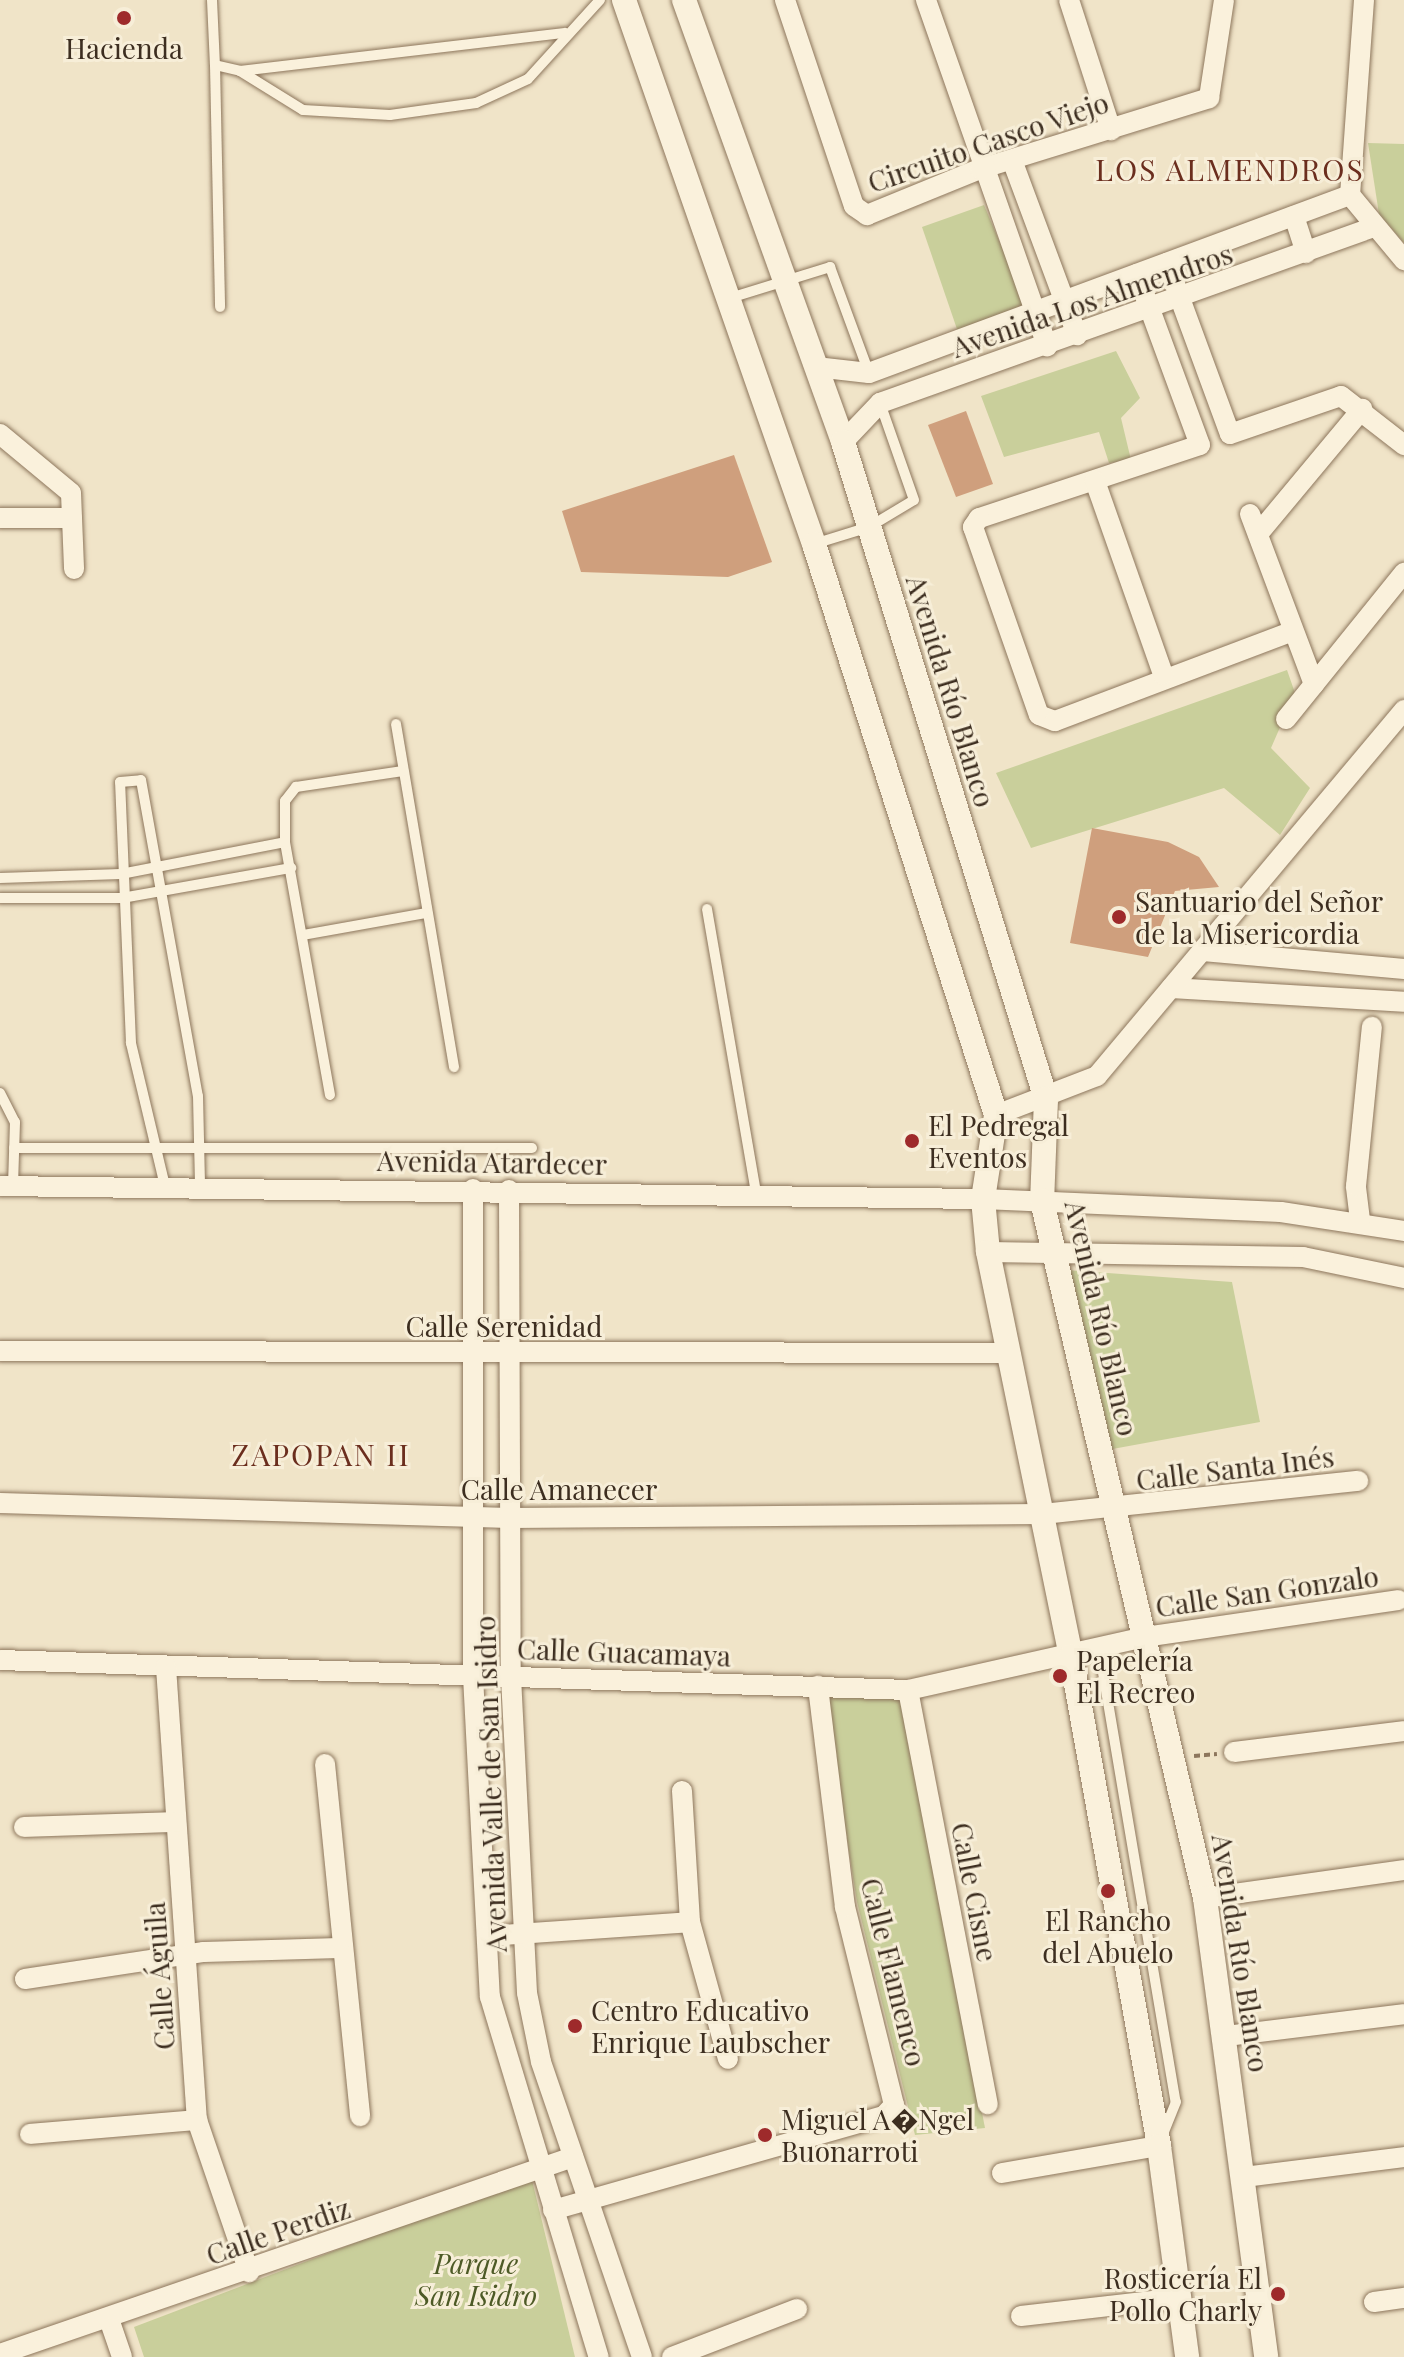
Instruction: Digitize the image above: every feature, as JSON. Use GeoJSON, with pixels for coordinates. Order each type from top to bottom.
{"type":"FeatureCollection","features":[{"type":"Feature","properties":{"kind":"street"},"geometry":{"type":"LineString","coordinates":[[624,0],[814,544],[996,1115],[983,1199],[988,1252],[1071,1656],[1159,2146],[1187,2357]]}},
{"type":"Feature","properties":{"kind":"street","name":"Avenida Río Blanco"},"geometry":{"type":"LineString","coordinates":[[684,0],[843,442],[1046,1099],[1042,1201],[1119,1512],[1205,1898],[1226,2036],[1266,2357]]}},
{"type":"Feature","properties":{"kind":"street","name":"Circuito Casco Viejo"},"geometry":{"type":"LineString","coordinates":[[785,0],[859,213],[980,169],[1209,98],[1224,0]]}},
{"type":"Feature","properties":{"kind":"street"},"geometry":{"type":"LineString","coordinates":[[926,0],[980,169],[1047,346]]}},
{"type":"Feature","properties":{"kind":"street"},"geometry":{"type":"LineString","coordinates":[[1069,0],[1111,130]]}},
{"type":"Feature","properties":{"kind":"street"},"geometry":{"type":"LineString","coordinates":[[1364,0],[1350,195],[1371,228],[1404,260]]}},
{"type":"Feature","properties":{"kind":"street"},"geometry":{"type":"LineString","coordinates":[[1012,160],[1077,335]]}},
{"type":"Feature","properties":{"kind":"street","name":"Avenida Los Almendros"},"geometry":{"type":"LineString","coordinates":[[816,367],[869,373],[1350,195]]}},
{"type":"Feature","properties":{"kind":"street"},"geometry":{"type":"LineString","coordinates":[[1294,216],[1306,253]]}},
{"type":"Feature","properties":{"kind":"street","name":"Avenida Los Almendros"},"geometry":{"type":"LineString","coordinates":[[843,442],[880,403],[1180,301],[1371,228]]}},
{"type":"Feature","properties":{"kind":"street"},"geometry":{"type":"LineString","coordinates":[[1167,263],[1230,434],[1341,396],[1362,409],[1404,445]]}},
{"type":"Feature","properties":{"kind":"street"},"geometry":{"type":"LineString","coordinates":[[1137,274],[1200,445],[974,521],[1034,701],[1045,722],[1055,721],[1163,674],[1290,632]]}},
{"type":"Feature","properties":{"kind":"street"},"geometry":{"type":"LineString","coordinates":[[1258,534],[1362,409]]}},
{"type":"Feature","properties":{"kind":"street"},"geometry":{"type":"LineString","coordinates":[[0,434],[71,493],[74,569]]}},
{"type":"Feature","properties":{"kind":"street"},"geometry":{"type":"LineString","coordinates":[[1095,481],[1163,674]]}},
{"type":"Feature","properties":{"kind":"street"},"geometry":{"type":"LineString","coordinates":[[1250,514],[1290,632],[1314,684]]}},
{"type":"Feature","properties":{"kind":"street"},"geometry":{"type":"LineString","coordinates":[[0,518],[72,518]]}},
{"type":"Feature","properties":{"kind":"street"},"geometry":{"type":"LineString","coordinates":[[1286,719],[1404,573]]}},
{"type":"Feature","properties":{"kind":"street"},"geometry":{"type":"LineString","coordinates":[[996,1115],[1046,1099],[1097,1076],[1404,710]]}},
{"type":"Feature","properties":{"kind":"street"},"geometry":{"type":"LineString","coordinates":[[1203,951],[1404,969]]}},
{"type":"Feature","properties":{"kind":"street"},"geometry":{"type":"LineString","coordinates":[[1171,988],[1404,1002]]}},
{"type":"Feature","properties":{"kind":"street"},"geometry":{"type":"LineString","coordinates":[[1360,1220],[1356,1186],[1372,1027]]}},
{"type":"Feature","properties":{"kind":"street","name":"Avenida Atardecer"},"geometry":{"type":"LineString","coordinates":[[6,1186],[473,1189],[983,1199],[1360,1220],[1404,1231]]}},
{"type":"Feature","properties":{"kind":"street","name":"Avenida Valle de San Isidro"},"geometry":{"type":"LineString","coordinates":[[473,1189],[473,1676],[487,1936],[496,2034],[536,2169],[553,2210],[599,2357]]}},
{"type":"Feature","properties":{"kind":"street","name":"Avenida Valle de San Isidro"},"geometry":{"type":"LineString","coordinates":[[509,1190],[511,1677],[523,1935],[533,2026],[573,2157],[642,2357]]}},
{"type":"Feature","properties":{"kind":"street"},"geometry":{"type":"LineString","coordinates":[[988,1252],[1303,1257],[1404,1278]]}},
{"type":"Feature","properties":{"kind":"street","name":"Calle Serenidad"},"geometry":{"type":"LineString","coordinates":[[0,1351],[1008,1353]]}},
{"type":"Feature","properties":{"kind":"street","name":"Calle Santa Inés"},"geometry":{"type":"LineString","coordinates":[[1119,1512],[1358,1481]]}},
{"type":"Feature","properties":{"kind":"street","name":"Calle Amanecer"},"geometry":{"type":"LineString","coordinates":[[0,1503],[473,1518],[1119,1512]]}},
{"type":"Feature","properties":{"kind":"street","name":"Calle San Gonzalo"},"geometry":{"type":"LineString","coordinates":[[1145,1637],[1398,1600]]}},
{"type":"Feature","properties":{"kind":"street","name":"Calle Guacamaya"},"geometry":{"type":"LineString","coordinates":[[0,1660],[908,1690],[1145,1637]]}},
{"type":"Feature","properties":{"kind":"street","name":"Calle Águila"},"geometry":{"type":"LineString","coordinates":[[166,1667],[197,2120],[249,2272]]}},
{"type":"Feature","properties":{"kind":"street","name":"Calle Flamenco"},"geometry":{"type":"LineString","coordinates":[[553,2210],[884,2116],[894,2105],[845,1907],[818,1686]]}},
{"type":"Feature","properties":{"kind":"street","name":"Calle Cisne"},"geometry":{"type":"LineString","coordinates":[[908,1690],[988,2104]]}},
{"type":"Feature","properties":{"kind":"street"},"geometry":{"type":"LineString","coordinates":[[1234,1752],[1404,1731]]}},
{"type":"Feature","properties":{"kind":"street"},"geometry":{"type":"LineString","coordinates":[[325,1764],[339,1948],[360,2116]]}},
{"type":"Feature","properties":{"kind":"street"},"geometry":{"type":"LineString","coordinates":[[682,1791],[690,1922],[728,2059]]}},
{"type":"Feature","properties":{"kind":"street"},"geometry":{"type":"LineString","coordinates":[[24,1827],[176,1822]]}},
{"type":"Feature","properties":{"kind":"street"},"geometry":{"type":"LineString","coordinates":[[1205,1898],[1404,1870]]}},
{"type":"Feature","properties":{"kind":"street"},"geometry":{"type":"LineString","coordinates":[[487,1936],[690,1922]]}},
{"type":"Feature","properties":{"kind":"street"},"geometry":{"type":"LineString","coordinates":[[25,1979],[187,1957],[339,1948]]}},
{"type":"Feature","properties":{"kind":"street"},"geometry":{"type":"LineString","coordinates":[[1226,2036],[1404,2014]]}},
{"type":"Feature","properties":{"kind":"street"},"geometry":{"type":"LineString","coordinates":[[30,2134],[197,2120]]}},
{"type":"Feature","properties":{"kind":"street"},"geometry":{"type":"LineString","coordinates":[[1002,2173],[1159,2146]]}},
{"type":"Feature","properties":{"kind":"street","name":"Calle Perdiz"},"geometry":{"type":"LineString","coordinates":[[0,2354],[249,2272],[573,2157]]}},
{"type":"Feature","properties":{"kind":"street"},"geometry":{"type":"LineString","coordinates":[[1244,2177],[1404,2157]]}},
{"type":"Feature","properties":{"kind":"street"},"geometry":{"type":"LineString","coordinates":[[1021,2316],[1179,2298]]}},
{"type":"Feature","properties":{"kind":"street"},"geometry":{"type":"LineString","coordinates":[[1374,2302],[1404,2298]]}},
{"type":"Feature","properties":{"kind":"street"},"geometry":{"type":"LineString","coordinates":[[672,2357],[797,2309]]}},
{"type":"Feature","properties":{"kind":"street"},"geometry":{"type":"LineString","coordinates":[[109,2319],[122,2357]]}},
{"type":"Feature","properties":{"kind":"lane"},"geometry":{"type":"LineString","coordinates":[[212,0],[220,307]]}},
{"type":"Feature","properties":{"kind":"lane"},"geometry":{"type":"LineString","coordinates":[[215,65],[240,71],[303,110],[390,115],[476,103],[528,79],[565,33],[600,0]]}},
{"type":"Feature","properties":{"kind":"lane"},"geometry":{"type":"LineString","coordinates":[[240,71],[565,33]]}},
{"type":"Feature","properties":{"kind":"lane"},"geometry":{"type":"LineString","coordinates":[[730,298],[830,267],[869,373]]}},
{"type":"Feature","properties":{"kind":"lane"},"geometry":{"type":"LineString","coordinates":[[814,544],[869,527],[914,500],[880,403]]}},
{"type":"Feature","properties":{"kind":"lane"},"geometry":{"type":"LineString","coordinates":[[396,724],[454,1067]]}},
{"type":"Feature","properties":{"kind":"lane"},"geometry":{"type":"LineString","coordinates":[[330,1095],[285,842],[283,809],[296,787],[403,771]]}},
{"type":"Feature","properties":{"kind":"lane"},"geometry":{"type":"LineString","coordinates":[[165,1186],[131,1043],[122,898],[120,782],[141,780],[198,1096],[200,1187]]}},
{"type":"Feature","properties":{"kind":"lane"},"geometry":{"type":"LineString","coordinates":[[0,878],[121,874],[285,842]]}},
{"type":"Feature","properties":{"kind":"lane"},"geometry":{"type":"LineString","coordinates":[[0,898],[122,898],[291,868]]}},
{"type":"Feature","properties":{"kind":"lane"},"geometry":{"type":"LineString","coordinates":[[707,909],[756,1194]]}},
{"type":"Feature","properties":{"kind":"lane"},"geometry":{"type":"LineString","coordinates":[[303,935],[426,913]]}},
{"type":"Feature","properties":{"kind":"lane"},"geometry":{"type":"LineString","coordinates":[[0,1093],[15,1122],[14,1148],[6,1186]]}},
{"type":"Feature","properties":{"kind":"lane"},"geometry":{"type":"LineString","coordinates":[[14,1148],[532,1148]]}},
{"type":"Feature","properties":{"kind":"lane"},"geometry":{"type":"LineString","coordinates":[[1099,1649],[1176,2102],[1159,2146]]}},
{"type":"Feature","properties":{"kind":"path"},"geometry":{"type":"LineString","coordinates":[[1175,1758],[1234,1752]]}},
{"type":"Feature","properties":{"kind":"green space"},"geometry":{"type":"Polygon","coordinates":[[[1368,143],[1404,144],[1404,243],[1379,214],[1368,143]]]}},
{"type":"Feature","properties":{"kind":"green space"},"geometry":{"type":"Polygon","coordinates":[[[984,205],[1028,309],[958,332],[922,227],[984,205]]]}},
{"type":"Feature","properties":{"kind":"green space"},"geometry":{"type":"Polygon","coordinates":[[[1116,351],[1140,398],[1121,418],[1131,460],[1109,463],[1099,432],[1004,457],[981,396],[1116,351]]]}},
{"type":"Feature","properties":{"kind":"green space"},"geometry":{"type":"Polygon","coordinates":[[[1287,670],[1295,693],[1271,748],[1310,788],[1280,835],[1224,788],[1031,848],[996,773],[1287,670]]]}},
{"type":"Feature","properties":{"kind":"green space"},"geometry":{"type":"Polygon","coordinates":[[[1066,1270],[1232,1282],[1260,1422],[1107,1450],[1066,1270]]]}},
{"type":"Feature","properties":{"kind":"green space"},"geometry":{"type":"Polygon","coordinates":[[[824,1696],[901,1697],[985,2128],[915,2135],[857,1902],[824,1696]]]}},
{"type":"Feature","properties":{"kind":"green space","name":"Parque San Isidro"},"geometry":{"type":"Polygon","coordinates":[[[531,2176],[575,2357],[144,2357],[134,2327],[531,2176]]]}},
{"type":"Feature","properties":{"kind":"building"},"geometry":{"type":"Polygon","coordinates":[[[966,411],[993,484],[956,497],[928,425],[966,411]]]}},
{"type":"Feature","properties":{"kind":"building"},"geometry":{"type":"Polygon","coordinates":[[[734,455],[772,562],[728,577],[581,572],[562,511],[734,455]]]}},
{"type":"Feature","properties":{"kind":"building","name":"Santuario del Señor de la Misericordia"},"geometry":{"type":"Polygon","coordinates":[[[1092,828],[1168,842],[1199,857],[1219,887],[1175,891],[1148,957],[1070,943],[1092,828]]]}},
{"type":"Feature","properties":{"kind":"place","name":"Hacienda"},"geometry":{"type":"Point","coordinates":[124,18]}},
{"type":"Feature","properties":{"kind":"place","name":"Santuario del Señor de la Misericordia"},"geometry":{"type":"Point","coordinates":[1119,917]}},
{"type":"Feature","properties":{"kind":"place","name":"El Pedregal Eventos"},"geometry":{"type":"Point","coordinates":[912,1141]}},
{"type":"Feature","properties":{"kind":"place","name":"Papelería El Recreo"},"geometry":{"type":"Point","coordinates":[1060,1676]}},
{"type":"Feature","properties":{"kind":"place","name":"El Rancho del Abuelo"},"geometry":{"type":"Point","coordinates":[1108,1891]}},
{"type":"Feature","properties":{"kind":"place","name":"Centro Educativo Enrique Laubscher"},"geometry":{"type":"Point","coordinates":[575,2026]}},
{"type":"Feature","properties":{"kind":"place","name":"Miguel A�Ngel Buonarroti"},"geometry":{"type":"Point","coordinates":[765,2135]}},
{"type":"Feature","properties":{"kind":"place","name":"Rosticería El Pollo Charly"},"geometry":{"type":"Point","coordinates":[1278,2294]}},
{"type":"Feature","properties":{"kind":"district","name":"LOS ALMENDROS"},"geometry":{"type":"Point","coordinates":[1230,169]}},
{"type":"Feature","properties":{"kind":"district","name":"ZAPOPAN II"},"geometry":{"type":"Point","coordinates":[321,1454]}}]}
